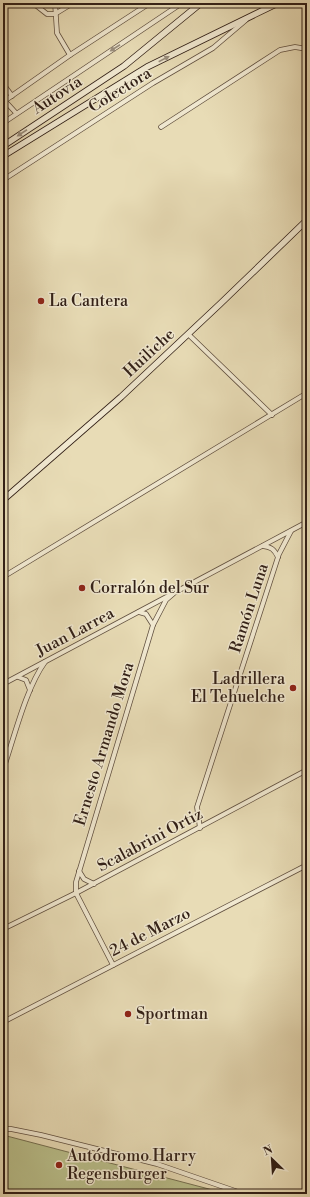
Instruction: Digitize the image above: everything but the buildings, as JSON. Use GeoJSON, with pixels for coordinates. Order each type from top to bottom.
{"type":"FeatureCollection","features":[{"type":"Feature","properties":{"kind":"street"},"geometry":{"type":"LineString","coordinates":[[33,3],[47,14],[55,14],[72,3]]}},
{"type":"Feature","properties":{"kind":"street"},"geometry":{"type":"LineString","coordinates":[[55,3],[57,33],[70,55]]}},
{"type":"Feature","properties":{"kind":"street"},"geometry":{"type":"LineString","coordinates":[[16,113],[4,102],[70,55],[150,3]]}},
{"type":"Feature","properties":{"kind":"street"},"geometry":{"type":"LineString","coordinates":[[3,123],[182,3]]}},
{"type":"Feature","properties":{"kind":"street","name":"Autovía"},"geometry":{"type":"LineString","coordinates":[[3,146],[124,66],[200,3]]}},
{"type":"Feature","properties":{"kind":"street","name":"Autovía"},"geometry":{"type":"LineString","coordinates":[[3,156],[46,128],[147,67],[248,19],[278,3]]}},
{"type":"Feature","properties":{"kind":"street","name":"Colectora"},"geometry":{"type":"LineString","coordinates":[[3,180],[153,83],[213,48],[248,19]]}},
{"type":"Feature","properties":{"kind":"street"},"geometry":{"type":"LineString","coordinates":[[161,127],[280,50],[294,46],[307,49]]}},
{"type":"Feature","properties":{"kind":"street"},"geometry":{"type":"LineString","coordinates":[[3,84],[12,96]]}},
{"type":"Feature","properties":{"kind":"street","name":"Huiliche"},"geometry":{"type":"LineString","coordinates":[[3,500],[121,397],[307,220]]}},
{"type":"Feature","properties":{"kind":"street"},"geometry":{"type":"LineString","coordinates":[[188,334],[272,415]]}},
{"type":"Feature","properties":{"kind":"street"},"geometry":{"type":"LineString","coordinates":[[3,577],[307,393]]}},
{"type":"Feature","properties":{"kind":"street","name":"Juan Larrea"},"geometry":{"type":"LineString","coordinates":[[3,684],[307,522]]}},
{"type":"Feature","properties":{"kind":"street","name":"Ramón Luna"},"geometry":{"type":"LineString","coordinates":[[200,828],[197,807],[278,557],[291,531]]}},
{"type":"Feature","properties":{"kind":"street","name":"Ramón Luna"},"geometry":{"type":"LineString","coordinates":[[262,546],[270,547],[275,550],[278,557]]}},
{"type":"Feature","properties":{"kind":"street","name":"Ernesto Armando Mora"},"geometry":{"type":"LineString","coordinates":[[76,893],[79,870],[153,625],[166,600],[173,594]]}},
{"type":"Feature","properties":{"kind":"street"},"geometry":{"type":"LineString","coordinates":[[139,612],[146,614],[153,625]]}},
{"type":"Feature","properties":{"kind":"street"},"geometry":{"type":"LineString","coordinates":[[3,770],[30,690],[38,672],[46,661]]}},
{"type":"Feature","properties":{"kind":"street"},"geometry":{"type":"LineString","coordinates":[[16,677],[21,677],[26,680],[30,690]]}},
{"type":"Feature","properties":{"kind":"street","name":"Scalabrini Ortiz"},"geometry":{"type":"LineString","coordinates":[[3,929],[94,884],[307,770]]}},
{"type":"Feature","properties":{"kind":"street","name":"24 de Marzo"},"geometry":{"type":"LineString","coordinates":[[4,1022],[307,865]]}},
{"type":"Feature","properties":{"kind":"street"},"geometry":{"type":"LineString","coordinates":[[79,870],[84,879],[94,884]]}},
{"type":"Feature","properties":{"kind":"street"},"geometry":{"type":"LineString","coordinates":[[76,893],[114,964]]}},
{"type":"Feature","properties":{"kind":"street"},"geometry":{"type":"LineString","coordinates":[[3,1129],[41,1135],[157,1164],[244,1194]]}},
{"type":"Feature","properties":{"kind":"green space","name":"Autódromo Harry Regensburger"},"geometry":{"type":"Polygon","coordinates":[[[3,1135],[228,1194],[3,1194],[3,1135]]]}},
{"type":"Feature","properties":{"kind":"place","name":"La Cantera"},"geometry":{"type":"Point","coordinates":[41,301]}},
{"type":"Feature","properties":{"kind":"place","name":"Corralón del Sur"},"geometry":{"type":"Point","coordinates":[82,588]}},
{"type":"Feature","properties":{"kind":"place","name":"Ladrillera El Tehuelche"},"geometry":{"type":"Point","coordinates":[293,688]}},
{"type":"Feature","properties":{"kind":"place","name":"Sportman"},"geometry":{"type":"Point","coordinates":[128,1014]}},
{"type":"Feature","properties":{"kind":"place","name":"Autódromo Harry Regensburger"},"geometry":{"type":"Point","coordinates":[59,1165]}}]}
